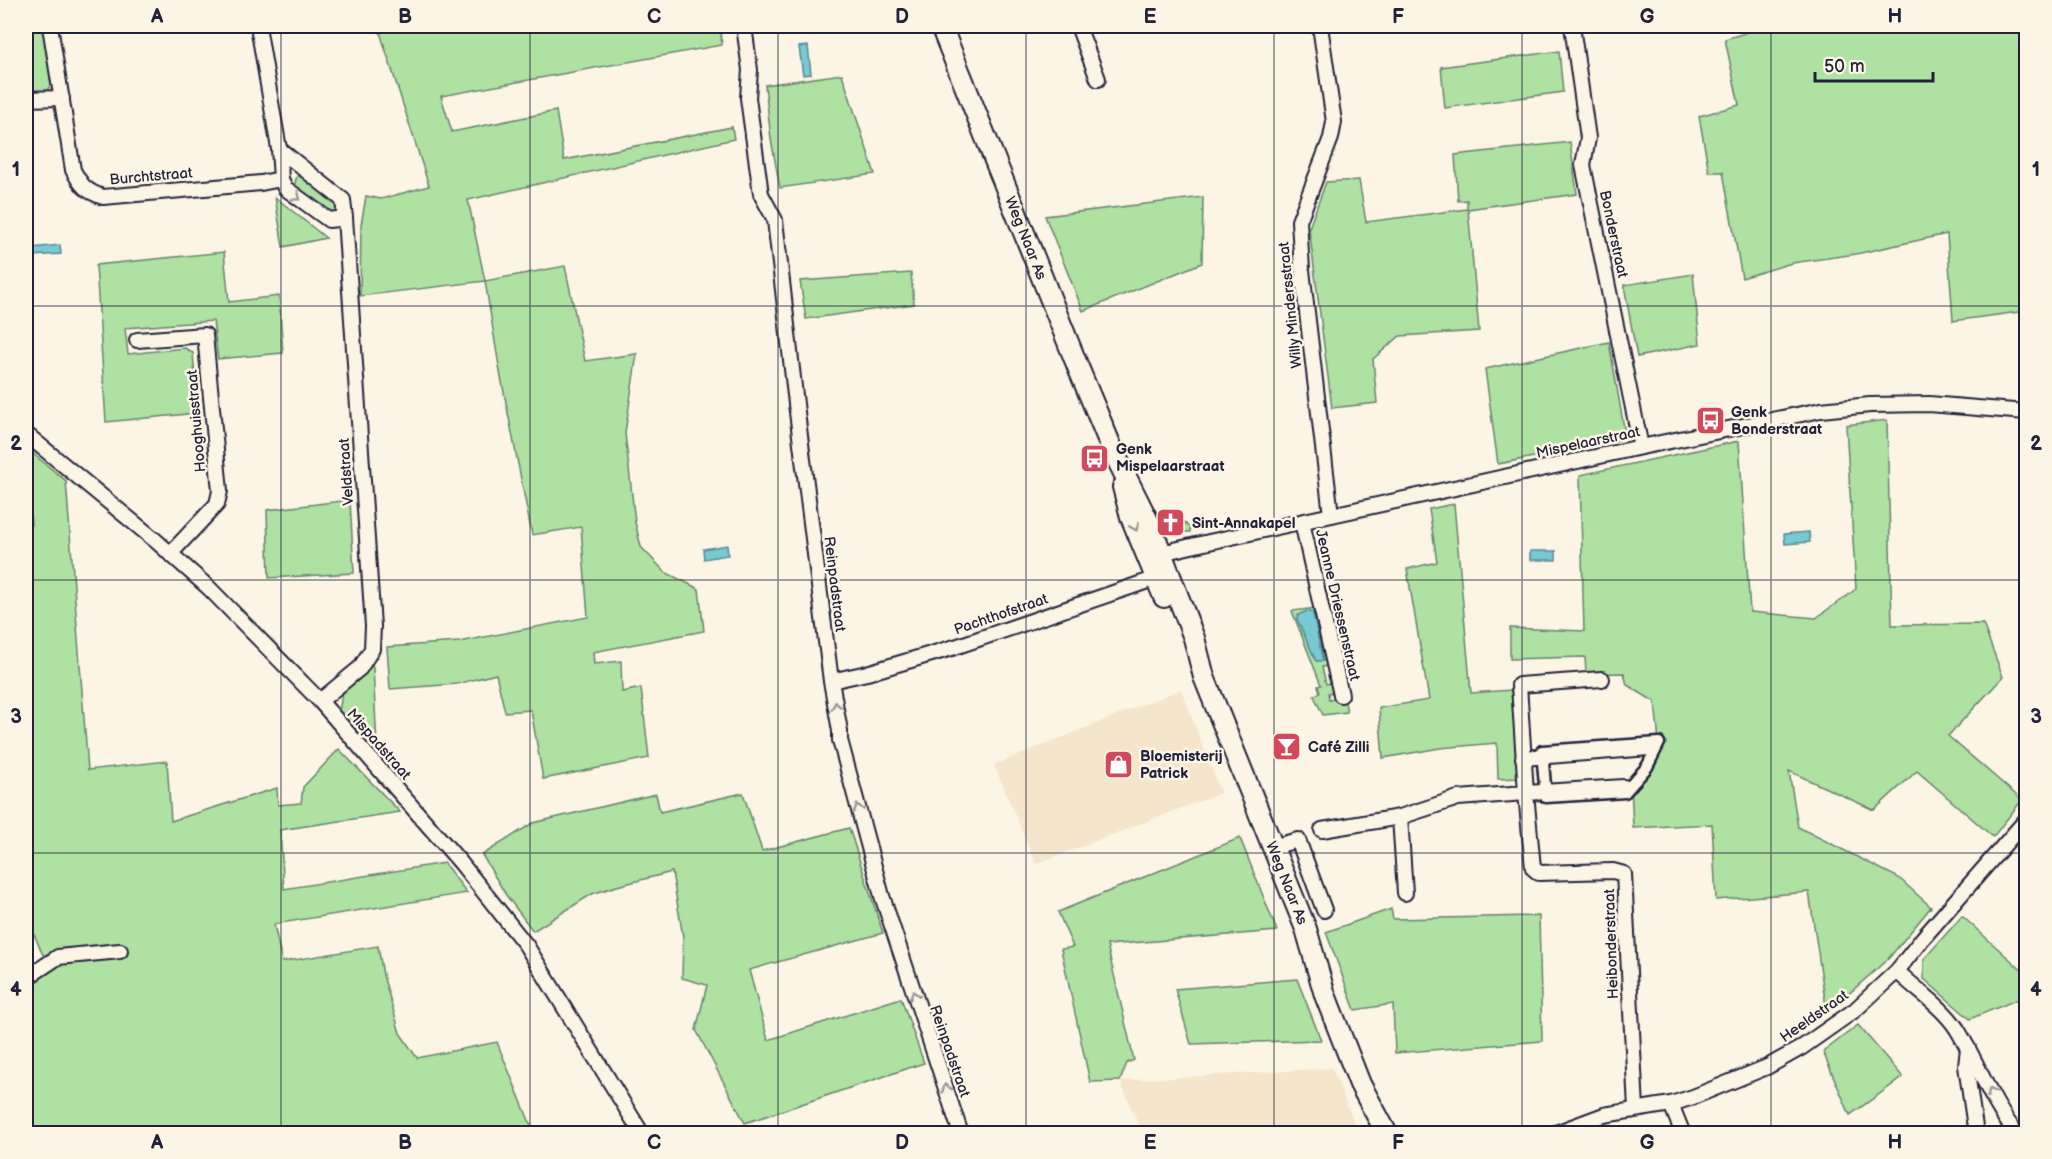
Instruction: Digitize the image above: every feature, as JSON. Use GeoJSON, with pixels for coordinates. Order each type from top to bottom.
{"type":"FeatureCollection","features":[{"type":"Feature","properties":{"kind":"main road","name":"Weg Naar As"},"geometry":{"type":"LineString","coordinates":[[940,26],[1113,451],[1146,514],[1194,638],[1204,677],[1306,929],[1325,996],[1363,1090],[1373,1134]]}},
{"type":"Feature","properties":{"kind":"main road","name":"Weg Naar As"},"geometry":{"type":"LineString","coordinates":[[1113,451],[1131,518],[1182,642],[1204,677]]}},
{"type":"Feature","properties":{"kind":"main road","name":"Weg Naar As"},"geometry":{"type":"LineString","coordinates":[[1363,1090],[1383,1122],[1387,1134]]}},
{"type":"Feature","properties":{"kind":"street","name":"Burchtstraat"},"geometry":{"type":"LineString","coordinates":[[50,26],[73,170],[81,186],[104,197],[261,183],[281,179]]}},
{"type":"Feature","properties":{"kind":"street"},"geometry":{"type":"LineString","coordinates":[[258,26],[279,149],[281,179],[285,188],[329,220],[345,218]]}},
{"type":"Feature","properties":{"kind":"street","name":"Reinpadstraat"},"geometry":{"type":"LineString","coordinates":[[744,26],[750,70],[748,98],[761,194],[775,220],[796,404],[840,740],[882,896],[961,1134]]}},
{"type":"Feature","properties":{"kind":"street"},"geometry":{"type":"LineString","coordinates":[[1078,26],[1098,79]]}},
{"type":"Feature","properties":{"kind":"street","name":"Willy Mindersstraat"},"geometry":{"type":"LineString","coordinates":[[1320,26],[1334,122],[1331,138],[1299,221],[1302,270],[1331,515]]}},
{"type":"Feature","properties":{"kind":"street","name":"Bonderstraat"},"geometry":{"type":"LineString","coordinates":[[1572,26],[1588,138],[1583,165],[1641,447]]}},
{"type":"Feature","properties":{"kind":"street"},"geometry":{"type":"LineString","coordinates":[[26,99],[62,98]]}},
{"type":"Feature","properties":{"kind":"street","name":"Veldstraat"},"geometry":{"type":"LineString","coordinates":[[279,149],[343,200],[345,218],[373,626],[372,649],[360,668],[320,701]]}},
{"type":"Feature","properties":{"kind":"street","name":"Hooghuisstraat"},"geometry":{"type":"LineString","coordinates":[[136,340],[205,334],[220,491],[217,504],[170,554]]}},
{"type":"Feature","properties":{"kind":"street","name":"Mispelaarstraat"},"geometry":{"type":"LineString","coordinates":[[1161,553],[1641,447],[1821,410],[1870,405],[1929,404],[2026,412]]}},
{"type":"Feature","properties":{"kind":"street","name":"Mispadstraat"},"geometry":{"type":"LineString","coordinates":[[26,434],[209,588],[320,701],[460,862],[526,945],[642,1134]]}},
{"type":"Feature","properties":{"kind":"street","name":"Jeanne Driessenstraat"},"geometry":{"type":"LineString","coordinates":[[1302,522],[1341,695]]}},
{"type":"Feature","properties":{"kind":"street"},"geometry":{"type":"LineString","coordinates":[[1156,578],[1161,553]]}},
{"type":"Feature","properties":{"kind":"street","name":"Pachthofstraat"},"geometry":{"type":"LineString","coordinates":[[831,681],[867,673],[955,647],[1156,578]]}},
{"type":"Feature","properties":{"kind":"street"},"geometry":{"type":"LineString","coordinates":[[1526,793],[1519,685],[1602,679]]}},
{"type":"Feature","properties":{"kind":"street"},"geometry":{"type":"LineString","coordinates":[[1659,742],[1647,767],[1625,792],[1546,797],[1543,756],[1542,751],[1659,742]]}},
{"type":"Feature","properties":{"kind":"street"},"geometry":{"type":"LineString","coordinates":[[1523,758],[1649,748]]}},
{"type":"Feature","properties":{"kind":"street"},"geometry":{"type":"LineString","coordinates":[[1322,830],[1400,817],[1458,798],[1624,787]]}},
{"type":"Feature","properties":{"kind":"street","name":"Heibonderstraat"},"geometry":{"type":"LineString","coordinates":[[1526,793],[1533,868],[1539,873],[1613,871],[1624,874],[1632,988],[1630,1011],[1636,1109]]}},
{"type":"Feature","properties":{"kind":"street"},"geometry":{"type":"LineString","coordinates":[[1400,817],[1405,893]]}},
{"type":"Feature","properties":{"kind":"street","name":"Heeldstraat"},"geometry":{"type":"LineString","coordinates":[[1553,1134],[1604,1115],[1671,1104],[1719,1088],[1767,1067],[1801,1048],[1855,1010],[1897,971],[2026,820]]}},
{"type":"Feature","properties":{"kind":"street"},"geometry":{"type":"LineString","coordinates":[[1272,847],[1298,840],[1324,910]]}},
{"type":"Feature","properties":{"kind":"street"},"geometry":{"type":"LineString","coordinates":[[26,975],[31,975],[58,957],[120,951]]}},
{"type":"Feature","properties":{"kind":"street"},"geometry":{"type":"LineString","coordinates":[[1897,971],[1943,1012],[1956,1028],[2002,1116],[2017,1134]]}},
{"type":"Feature","properties":{"kind":"street"},"geometry":{"type":"LineString","coordinates":[[1968,1048],[1966,1066],[1976,1134]]}},
{"type":"Feature","properties":{"kind":"street"},"geometry":{"type":"LineString","coordinates":[[1671,1104],[1683,1134]]}},
{"type":"Feature","properties":{"kind":"street"},"geometry":{"type":"LineString","coordinates":[[2022,1134],[2026,1131]]}},
{"type":"Feature","properties":{"kind":"shaded area"},"geometry":{"type":"Polygon","coordinates":[[[1181,689],[1221,793],[1036,864],[994,765],[1181,689]]]}},
{"type":"Feature","properties":{"kind":"shaded area"},"geometry":{"type":"Polygon","coordinates":[[[1332,1068],[1358,1133],[1142,1133],[1120,1081],[1332,1068]]]}},
{"type":"Feature","properties":{"kind":"green space"},"geometry":{"type":"Polygon","coordinates":[[[26,26],[44,26],[53,75],[52,83],[46,92],[26,95],[26,26]]]}},
{"type":"Feature","properties":{"kind":"green space"},"geometry":{"type":"Polygon","coordinates":[[[378,26],[553,26],[560,28],[720,26],[722,45],[441,96],[452,132],[556,111],[564,160],[732,127],[734,139],[468,200],[485,281],[360,296],[361,225],[366,196],[381,199],[429,186],[378,26]]]}},
{"type":"Feature","properties":{"kind":"green space"},"geometry":{"type":"Polygon","coordinates":[[[1744,26],[2026,26],[2026,311],[1953,321],[1947,234],[1856,254],[1792,263],[1742,278],[1723,172],[1709,172],[1699,116],[1739,105],[1725,39],[1745,33],[1744,26]]]}},
{"type":"Feature","properties":{"kind":"green space"},"geometry":{"type":"Polygon","coordinates":[[[1559,51],[1563,92],[1445,108],[1441,67],[1559,51]]]}},
{"type":"Feature","properties":{"kind":"green space"},"geometry":{"type":"Polygon","coordinates":[[[842,74],[875,174],[780,188],[771,139],[765,85],[842,74]]]}},
{"type":"Feature","properties":{"kind":"green space"},"geometry":{"type":"Polygon","coordinates":[[[1570,142],[1577,194],[1468,209],[1479,331],[1400,336],[1373,359],[1377,403],[1332,408],[1309,228],[1326,182],[1359,180],[1366,222],[1467,209],[1467,200],[1458,201],[1455,155],[1570,142]]]}},
{"type":"Feature","properties":{"kind":"green space"},"geometry":{"type":"Polygon","coordinates":[[[302,175],[337,201],[339,208],[335,212],[326,213],[294,186],[297,176],[302,175]]]}},
{"type":"Feature","properties":{"kind":"green space"},"geometry":{"type":"Polygon","coordinates":[[[275,197],[326,238],[283,247],[275,197]]]}},
{"type":"Feature","properties":{"kind":"green space"},"geometry":{"type":"Polygon","coordinates":[[[1203,197],[1202,263],[1083,311],[1045,216],[1203,197]]]}},
{"type":"Feature","properties":{"kind":"green space"},"geometry":{"type":"Polygon","coordinates":[[[224,252],[229,302],[279,296],[283,353],[218,359],[213,321],[125,328],[128,354],[185,348],[193,353],[198,413],[106,422],[96,265],[224,252]]]}},
{"type":"Feature","properties":{"kind":"green space"},"geometry":{"type":"Polygon","coordinates":[[[565,266],[585,361],[637,354],[625,433],[635,522],[641,547],[665,572],[699,589],[704,631],[593,652],[594,664],[621,661],[622,692],[641,688],[649,758],[543,779],[531,710],[505,712],[496,674],[457,684],[390,689],[387,647],[459,642],[588,617],[581,527],[532,535],[500,372],[485,281],[565,266]]]}},
{"type":"Feature","properties":{"kind":"green space"},"geometry":{"type":"Polygon","coordinates":[[[911,273],[914,304],[806,319],[800,281],[911,273]]]}},
{"type":"Feature","properties":{"kind":"green space"},"geometry":{"type":"Polygon","coordinates":[[[1693,274],[1700,344],[1637,357],[1624,285],[1693,274]]]}},
{"type":"Feature","properties":{"kind":"green space"},"geometry":{"type":"Polygon","coordinates":[[[1609,342],[1624,428],[1620,440],[1498,464],[1485,369],[1609,342]]]}},
{"type":"Feature","properties":{"kind":"green space"},"geometry":{"type":"Polygon","coordinates":[[[1887,420],[1892,625],[1983,624],[2003,677],[1948,736],[2022,800],[1993,837],[1917,771],[1874,810],[1789,771],[1798,827],[1899,878],[1931,907],[1889,958],[1827,1013],[1809,892],[1716,900],[1712,824],[1633,828],[1631,785],[1659,742],[1655,702],[1627,685],[1624,673],[1586,674],[1585,657],[1510,659],[1510,628],[1584,631],[1580,475],[1739,441],[1750,612],[1816,618],[1856,589],[1846,425],[1887,420]]]}},
{"type":"Feature","properties":{"kind":"green space"},"geometry":{"type":"Polygon","coordinates":[[[26,448],[66,481],[88,770],[167,761],[171,821],[277,788],[278,805],[301,803],[303,787],[339,749],[400,812],[280,830],[284,889],[444,863],[467,893],[274,924],[282,962],[378,946],[383,975],[400,1033],[417,1058],[497,1042],[534,1133],[26,1133],[26,981],[59,961],[124,947],[43,955],[26,916],[26,526],[31,525],[26,448]]]}},
{"type":"Feature","properties":{"kind":"green space"},"geometry":{"type":"Polygon","coordinates":[[[350,500],[354,573],[269,578],[267,510],[350,500]]]}},
{"type":"Feature","properties":{"kind":"green space"},"geometry":{"type":"Polygon","coordinates":[[[1454,504],[1471,693],[1511,690],[1519,778],[1498,779],[1497,743],[1440,748],[1383,758],[1379,708],[1429,700],[1407,569],[1437,562],[1429,509],[1454,504]]]}},
{"type":"Feature","properties":{"kind":"green space"},"geometry":{"type":"Polygon","coordinates":[[[1176,515],[1190,528],[1190,532],[1173,532],[1165,527],[1176,525],[1174,519],[1164,521],[1159,517],[1176,515]]]}},
{"type":"Feature","properties":{"kind":"green space"},"geometry":{"type":"Polygon","coordinates":[[[1316,608],[1329,666],[1322,667],[1326,684],[1332,683],[1334,692],[1328,693],[1329,700],[1344,697],[1347,712],[1323,715],[1314,696],[1320,692],[1318,686],[1321,685],[1292,611],[1316,608]]]}},
{"type":"Feature","properties":{"kind":"green space"},"geometry":{"type":"Polygon","coordinates":[[[370,666],[373,667],[377,746],[374,751],[339,712],[342,694],[370,666]]]}},
{"type":"Feature","properties":{"kind":"green space"},"geometry":{"type":"Polygon","coordinates":[[[743,793],[762,851],[849,828],[883,933],[749,970],[768,1040],[901,998],[924,1063],[745,1123],[696,1030],[707,985],[682,978],[683,937],[672,872],[592,894],[533,931],[506,895],[482,855],[533,823],[656,794],[660,812],[743,793]]]}},
{"type":"Feature","properties":{"kind":"green space"},"geometry":{"type":"Polygon","coordinates":[[[1240,838],[1277,931],[1107,945],[1134,1060],[1127,1063],[1120,1081],[1090,1082],[1061,949],[1073,947],[1058,912],[1240,838]]]}},
{"type":"Feature","properties":{"kind":"green space"},"geometry":{"type":"Polygon","coordinates":[[[1391,909],[1393,919],[1539,916],[1542,1041],[1395,1053],[1393,1004],[1355,1010],[1326,932],[1391,909]]]}},
{"type":"Feature","properties":{"kind":"green space"},"geometry":{"type":"Polygon","coordinates":[[[1962,916],[2026,974],[2026,996],[1970,1019],[1924,979],[1924,959],[1962,916]]]}},
{"type":"Feature","properties":{"kind":"green space"},"geometry":{"type":"Polygon","coordinates":[[[1297,979],[1321,1040],[1191,1044],[1175,989],[1297,979]]]}},
{"type":"Feature","properties":{"kind":"green space"},"geometry":{"type":"Polygon","coordinates":[[[1858,1025],[1903,1077],[1850,1115],[1823,1052],[1858,1025]]]}},
{"type":"Feature","properties":{"kind":"water"},"geometry":{"type":"Polygon","coordinates":[[[808,46],[811,74],[803,75],[799,47],[808,46]]]}},
{"type":"Feature","properties":{"kind":"water"},"geometry":{"type":"Polygon","coordinates":[[[60,245],[61,254],[33,256],[32,248],[60,245]]]}},
{"type":"Feature","properties":{"kind":"water"},"geometry":{"type":"Polygon","coordinates":[[[1809,532],[1810,542],[1785,544],[1784,534],[1809,532]]]}},
{"type":"Feature","properties":{"kind":"water"},"geometry":{"type":"Polygon","coordinates":[[[727,545],[728,555],[704,559],[703,549],[727,545]]]}},
{"type":"Feature","properties":{"kind":"water"},"geometry":{"type":"Polygon","coordinates":[[[1530,551],[1556,551],[1556,560],[1530,560],[1530,551]]]}},
{"type":"Feature","properties":{"kind":"water"},"geometry":{"type":"Polygon","coordinates":[[[1307,611],[1313,613],[1323,661],[1316,661],[1297,619],[1298,615],[1307,611]]]}},
{"type":"Feature","properties":{"kind":"place","name":"Genk Bonderstraat"},"geometry":{"type":"Point","coordinates":[1710,421]}},
{"type":"Feature","properties":{"kind":"place","name":"Genk Mispelaarstraat"},"geometry":{"type":"Point","coordinates":[1095,458]}},
{"type":"Feature","properties":{"kind":"place","name":"Sint-Annakapel"},"geometry":{"type":"Point","coordinates":[1171,523]}},
{"type":"Feature","properties":{"kind":"place","name":"Café Zilli"},"geometry":{"type":"Point","coordinates":[1287,747]}},
{"type":"Feature","properties":{"kind":"place","name":"Bloemisterij Patrick"},"geometry":{"type":"Point","coordinates":[1119,765]}}]}
